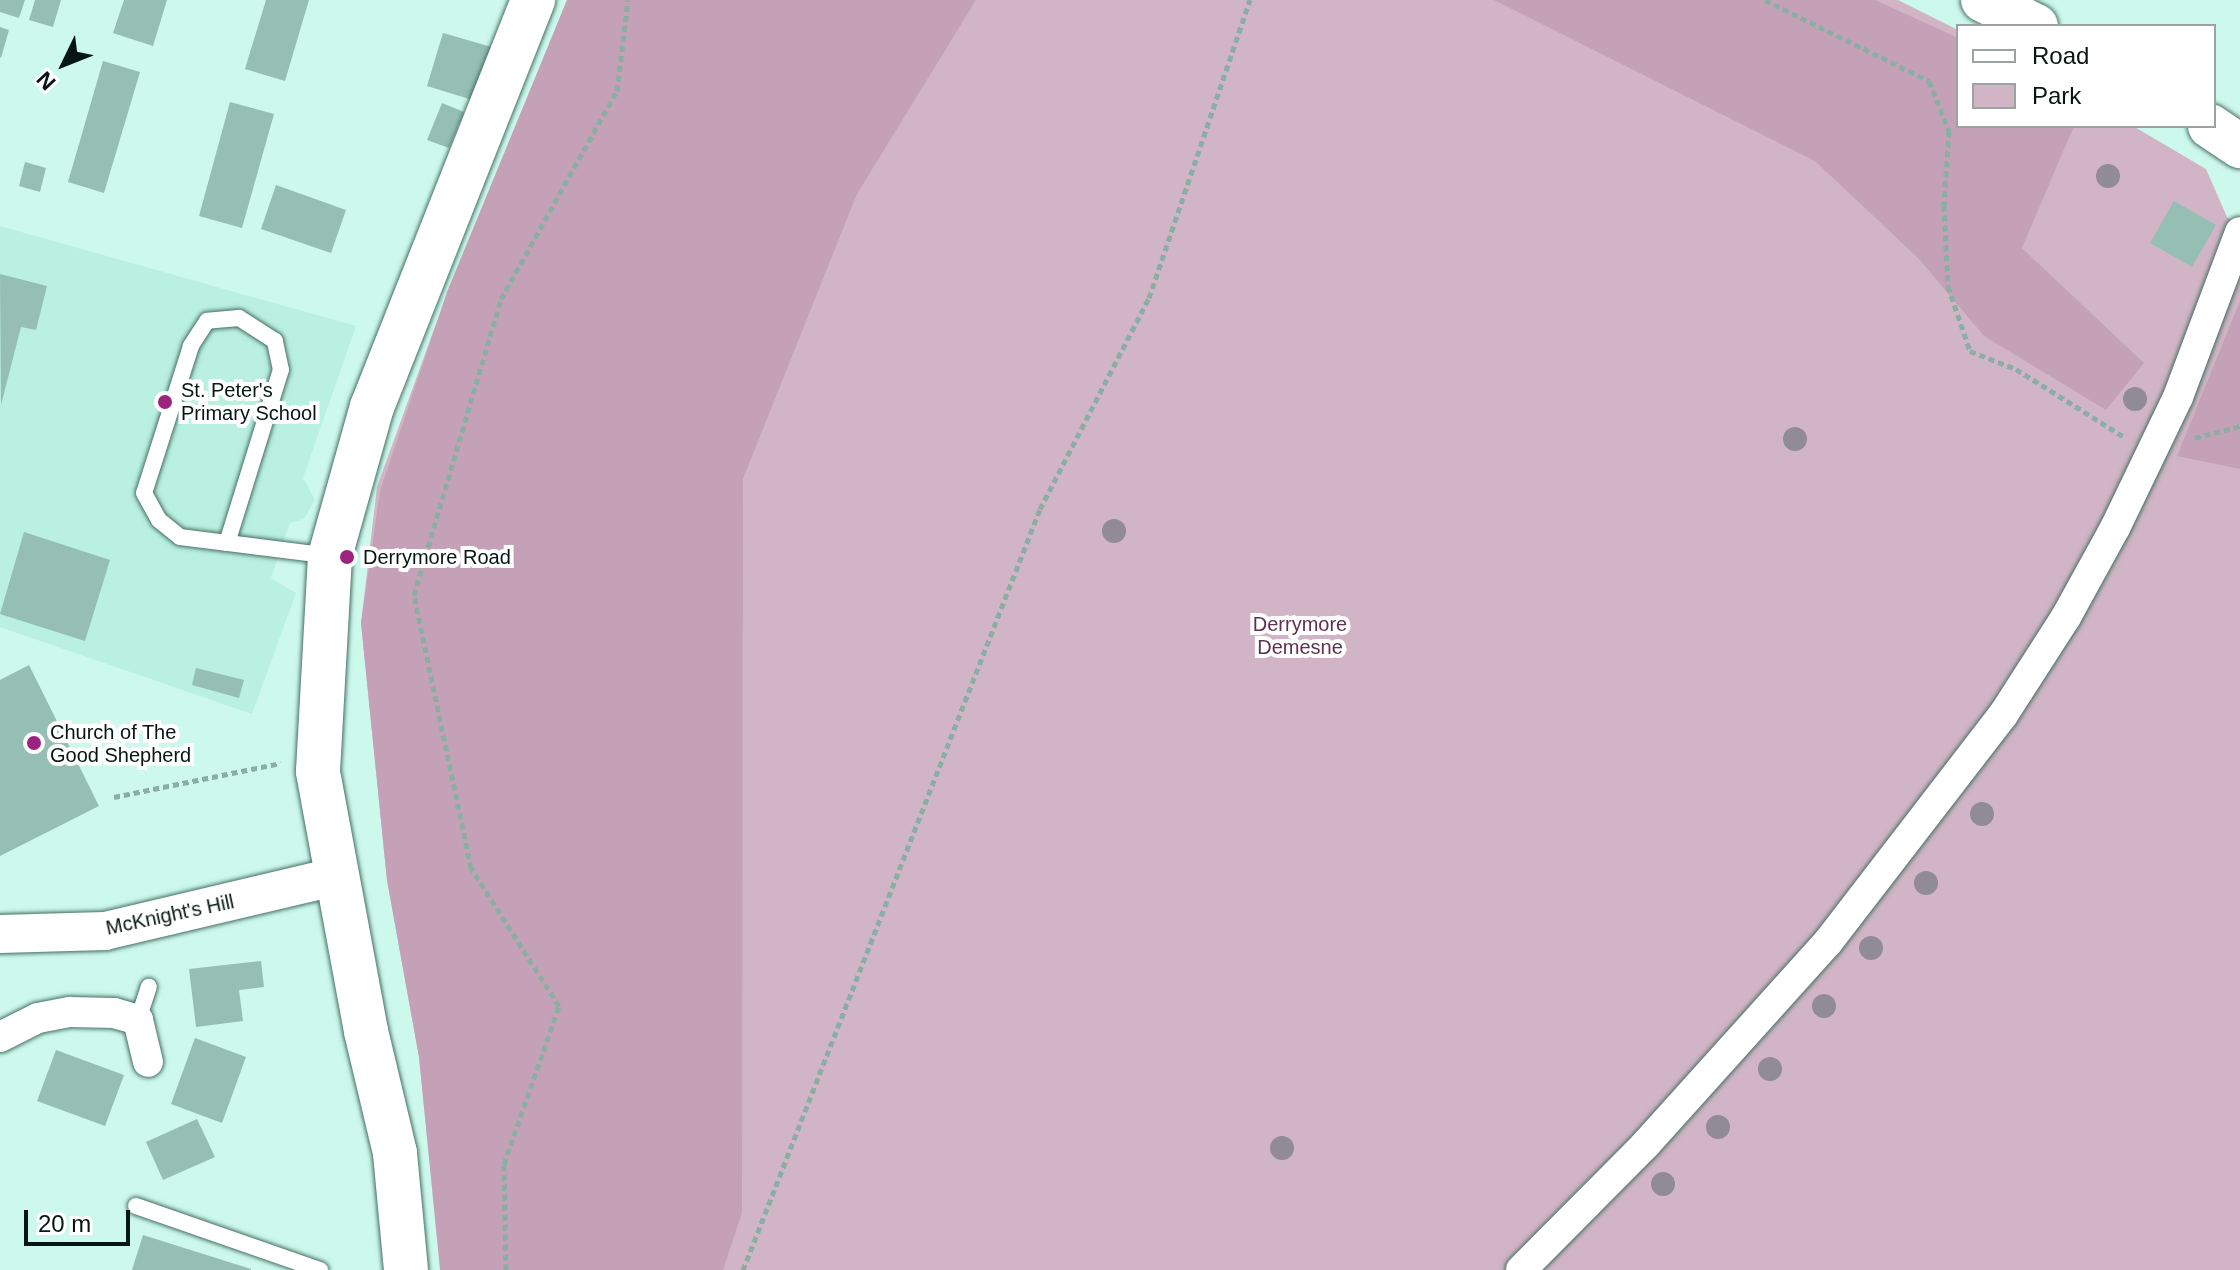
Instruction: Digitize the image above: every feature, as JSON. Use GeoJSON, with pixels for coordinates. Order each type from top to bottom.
{"type":"FeatureCollection","features":[{"type":"Feature","properties":{"kind":"main road"},"geometry":{"type":"LineString","coordinates":[[406,1270],[395,1153],[318,763],[330,556],[372,407],[533,0]]}},
{"type":"Feature","properties":{"kind":"main road"},"geometry":{"type":"LineString","coordinates":[[1983,0],[2032,24]]}},
{"type":"Feature","properties":{"kind":"main road"},"geometry":{"type":"LineString","coordinates":[[2213,128],[2240,146]]}},
{"type":"Feature","properties":{"kind":"street"},"geometry":{"type":"LineString","coordinates":[[1521,1270],[1646,1144],[1828,942],[1953,785],[2066,617],[2151,454],[2178,397],[2240,232]]}},
{"type":"Feature","properties":{"kind":"street","name":"McKnight's Hill"},"geometry":{"type":"LineString","coordinates":[[0,934],[105,931],[338,876]]}},
{"type":"Feature","properties":{"kind":"street"},"geometry":{"type":"LineString","coordinates":[[0,1037],[38,1018],[70,1012],[138,1020],[148,1062]]}},
{"type":"Feature","properties":{"kind":"lane"},"geometry":{"type":"LineString","coordinates":[[227,543],[281,370],[275,341],[239,318],[207,321],[191,346],[144,493],[159,520],[180,537],[227,543],[330,556]]}},
{"type":"Feature","properties":{"kind":"lane"},"geometry":{"type":"LineString","coordinates":[[138,1020],[149,987]]}},
{"type":"Feature","properties":{"kind":"lane"},"geometry":{"type":"LineString","coordinates":[[136,1206],[320,1270]]}},
{"type":"Feature","properties":{"kind":"path"},"geometry":{"type":"LineString","coordinates":[[506,1270],[504,1164],[559,1006],[471,868],[414,595],[501,299],[617,91],[628,0]]}},
{"type":"Feature","properties":{"kind":"path"},"geometry":{"type":"LineString","coordinates":[[743,1270],[1040,509],[1149,298],[1250,0]]}},
{"type":"Feature","properties":{"kind":"path"},"geometry":{"type":"LineString","coordinates":[[1765,0],[1929,81],[1949,131],[1944,205],[1948,286],[1970,351],[2016,369],[2151,454],[2240,426]]}},
{"type":"Feature","properties":{"kind":"path"},"geometry":{"type":"LineString","coordinates":[[114,797],[278,763],[318,763]]}},
{"type":"Feature","properties":{"kind":"shaded area"},"geometry":{"type":"Polygon","coordinates":[[[567,0],[976,0],[857,194],[743,479],[742,1213],[723,1270],[440,1270],[419,1057],[387,880],[361,623],[380,491],[447,292],[567,0]]]}},
{"type":"Feature","properties":{"kind":"shaded area"},"geometry":{"type":"Polygon","coordinates":[[[1494,0],[1875,0],[1952,35],[1956,38],[1956,128],[2073,128],[2022,248],[2144,363],[2106,410],[1984,336],[1919,259],[1815,161],[1494,0]]]}},
{"type":"Feature","properties":{"kind":"shaded area","name":"St. Peter's Primary School"},"geometry":{"type":"Polygon","coordinates":[[[0,226],[356,326],[303,478],[315,500],[304,519],[290,523],[271,578],[296,593],[252,714],[0,627],[0,226]]]}},
{"type":"Feature","properties":{"kind":"shaded area"},"geometry":{"type":"Polygon","coordinates":[[[2240,301],[2240,469],[2177,456],[2240,301]]]}},
{"type":"Feature","properties":{"kind":"green space","name":"Derrymore Demesne"},"geometry":{"type":"Polygon","coordinates":[[[567,0],[1898,0],[1956,29],[1956,128],[2136,128],[2206,169],[2227,217],[2240,225],[2240,1270],[441,1270],[419,1057],[387,880],[361,623],[377,487],[434,329],[567,0]]]}},
{"type":"Feature","properties":{"kind":"building"},"geometry":{"type":"Polygon","coordinates":[[[0,0],[25,0],[19,18],[0,12],[0,0]]]}},
{"type":"Feature","properties":{"kind":"building"},"geometry":{"type":"Polygon","coordinates":[[[35,0],[61,0],[53,27],[29,20],[35,0]]]}},
{"type":"Feature","properties":{"kind":"building"},"geometry":{"type":"Polygon","coordinates":[[[124,0],[167,0],[153,46],[113,33],[124,0]]]}},
{"type":"Feature","properties":{"kind":"building"},"geometry":{"type":"Polygon","coordinates":[[[266,0],[309,0],[285,81],[245,69],[266,0]]]}},
{"type":"Feature","properties":{"kind":"building"},"geometry":{"type":"Polygon","coordinates":[[[0,27],[9,30],[1,58],[0,57],[0,27]]]}},
{"type":"Feature","properties":{"kind":"building"},"geometry":{"type":"Polygon","coordinates":[[[443,33],[495,48],[479,102],[427,86],[443,33]]]}},
{"type":"Feature","properties":{"kind":"building"},"geometry":{"type":"Polygon","coordinates":[[[103,61],[140,72],[104,193],[68,182],[103,61]]]}},
{"type":"Feature","properties":{"kind":"building"},"geometry":{"type":"Polygon","coordinates":[[[230,102],[274,114],[242,228],[199,216],[230,102]]]}},
{"type":"Feature","properties":{"kind":"building"},"geometry":{"type":"Polygon","coordinates":[[[442,103],[464,112],[449,148],[427,140],[442,103]]]}},
{"type":"Feature","properties":{"kind":"building"},"geometry":{"type":"Polygon","coordinates":[[[25,162],[46,168],[40,192],[19,186],[25,162]]]}},
{"type":"Feature","properties":{"kind":"building"},"geometry":{"type":"Polygon","coordinates":[[[276,185],[346,210],[331,253],[261,229],[276,185]]]}},
{"type":"Feature","properties":{"kind":"building"},"geometry":{"type":"Polygon","coordinates":[[[2174,201],[2216,225],[2192,267],[2150,243],[2174,201]]]}},
{"type":"Feature","properties":{"kind":"building"},"geometry":{"type":"Polygon","coordinates":[[[0,274],[47,286],[36,330],[21,327],[1,405],[0,274]]]}},
{"type":"Feature","properties":{"kind":"building"},"geometry":{"type":"Polygon","coordinates":[[[24,532],[110,560],[85,641],[0,614],[24,532]]]}},
{"type":"Feature","properties":{"kind":"building","name":"Church of The Good Shepherd"},"geometry":{"type":"Polygon","coordinates":[[[29,665],[99,806],[0,856],[0,680],[29,665]]]}},
{"type":"Feature","properties":{"kind":"building"},"geometry":{"type":"Polygon","coordinates":[[[196,668],[244,680],[239,698],[192,685],[196,668]]]}},
{"type":"Feature","properties":{"kind":"building"},"geometry":{"type":"Polygon","coordinates":[[[261,961],[264,987],[239,990],[243,1021],[196,1027],[189,969],[261,961]]]}},
{"type":"Feature","properties":{"kind":"building"},"geometry":{"type":"Polygon","coordinates":[[[195,1038],[246,1057],[222,1123],[171,1104],[195,1038]]]}},
{"type":"Feature","properties":{"kind":"building"},"geometry":{"type":"Polygon","coordinates":[[[56,1050],[124,1075],[105,1126],[37,1101],[56,1050]]]}},
{"type":"Feature","properties":{"kind":"building"},"geometry":{"type":"Polygon","coordinates":[[[197,1119],[215,1157],[163,1180],[146,1142],[197,1119]]]}},
{"type":"Feature","properties":{"kind":"building"},"geometry":{"type":"Polygon","coordinates":[[[143,1235],[251,1269],[251,1270],[132,1270],[143,1235]]]}},
{"type":"Feature","properties":{"kind":"place","name":"St. Peter's Primary School"},"geometry":{"type":"Point","coordinates":[165,402]}},
{"type":"Feature","properties":{"kind":"place","name":"Derrymore Road"},"geometry":{"type":"Point","coordinates":[347,557]}},
{"type":"Feature","properties":{"kind":"place","name":"Church of The Good Shepherd"},"geometry":{"type":"Point","coordinates":[34,743]}}]}
